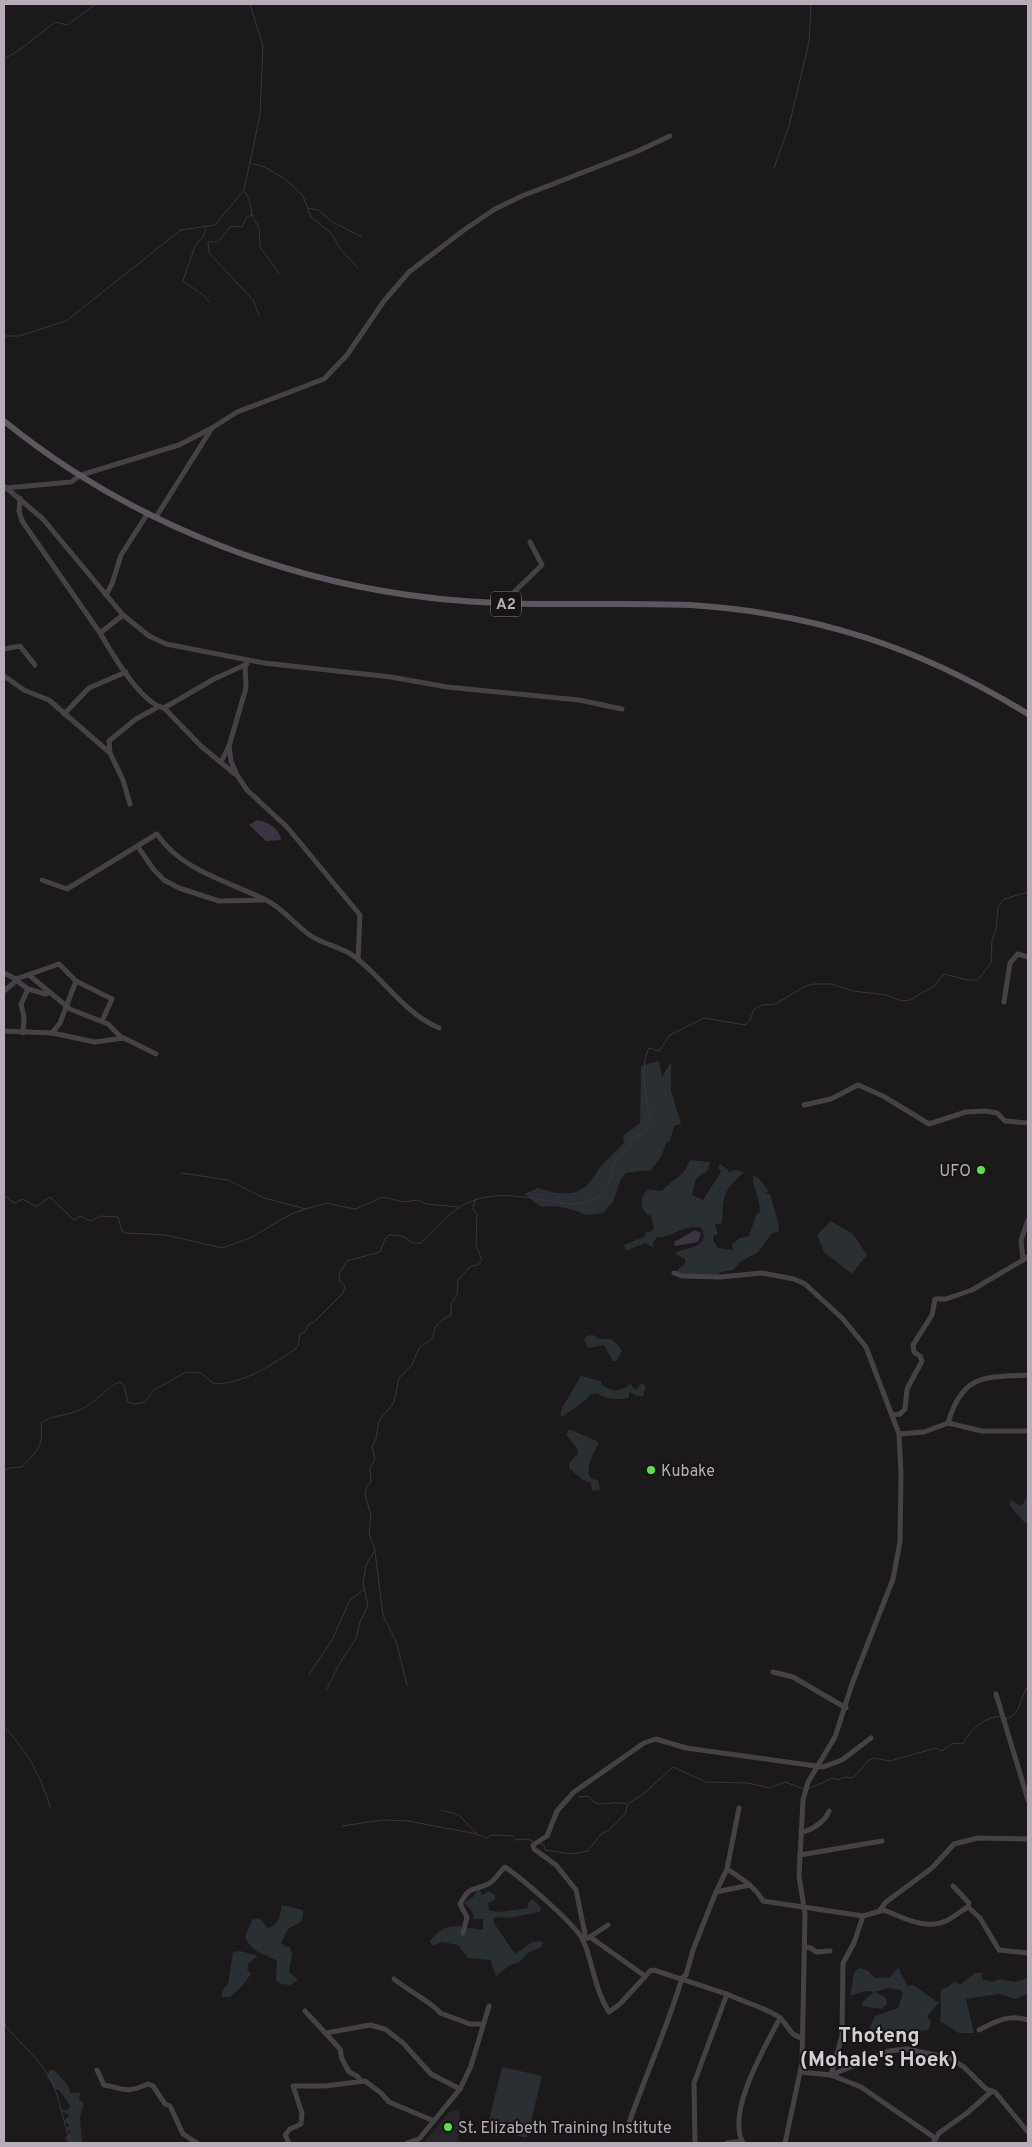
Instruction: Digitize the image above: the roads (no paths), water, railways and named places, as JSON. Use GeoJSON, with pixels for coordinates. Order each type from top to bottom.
{"type":"FeatureCollection","features":[{"type":"Feature","properties":{"kind":"main road","name":"A2"},"geometry":{"type":"LineString","coordinates":[[4,420],[81,476],[156,517],[246,555],[335,581],[428,597],[511,604],[690,605],[725,607],[793,617],[859,634],[905,650],[968,679],[1028,714]]}},
{"type":"Feature","properties":{"kind":"street"},"geometry":{"type":"LineString","coordinates":[[5,488],[71,482],[81,476],[179,445],[212,428],[237,412],[324,379],[347,355],[384,301],[409,272],[494,210],[549,184],[638,151],[670,136]]}},
{"type":"Feature","properties":{"kind":"street"},"geometry":{"type":"LineString","coordinates":[[156,517],[212,428]]}},
{"type":"Feature","properties":{"kind":"street"},"geometry":{"type":"LineString","coordinates":[[5,488],[20,498],[42,519],[123,615],[149,636],[166,644],[253,661],[391,677],[447,687],[579,700],[622,709]]}},
{"type":"Feature","properties":{"kind":"street"},"geometry":{"type":"LineString","coordinates":[[20,498],[19,511],[22,521],[141,692],[161,708],[202,747],[237,775]]}},
{"type":"Feature","properties":{"kind":"street"},"geometry":{"type":"LineString","coordinates":[[106,595],[112,584],[121,554],[148,513]]}},
{"type":"Feature","properties":{"kind":"street"},"geometry":{"type":"LineString","coordinates":[[511,604],[513,593],[542,564],[530,542]]}},
{"type":"Feature","properties":{"kind":"street"},"geometry":{"type":"LineString","coordinates":[[100,633],[123,615]]}},
{"type":"Feature","properties":{"kind":"street"},"geometry":{"type":"LineString","coordinates":[[4,649],[20,646],[36,665]]}},
{"type":"Feature","properties":{"kind":"street"},"geometry":{"type":"LineString","coordinates":[[130,804],[123,780],[110,753],[109,744],[112,738],[136,718],[161,708],[214,679],[253,661]]}},
{"type":"Feature","properties":{"kind":"street"},"geometry":{"type":"LineString","coordinates":[[221,762],[229,746],[246,688],[245,665]]}},
{"type":"Feature","properties":{"kind":"street"},"geometry":{"type":"LineString","coordinates":[[64,714],[89,688],[126,672]]}},
{"type":"Feature","properties":{"kind":"street"},"geometry":{"type":"LineString","coordinates":[[4,676],[24,690],[43,697],[110,753]]}},
{"type":"Feature","properties":{"kind":"street"},"geometry":{"type":"LineString","coordinates":[[229,746],[231,761],[246,790],[287,827],[360,916],[358,960]]}},
{"type":"Feature","properties":{"kind":"street"},"geometry":{"type":"LineString","coordinates":[[42,880],[67,889],[157,834],[167,846],[203,872],[277,906],[312,937],[333,948],[344,950],[358,960],[405,1006],[425,1021],[439,1028]]}},
{"type":"Feature","properties":{"kind":"street"},"geometry":{"type":"LineString","coordinates":[[138,847],[154,870],[164,880],[179,888],[219,901],[265,900]]}},
{"type":"Feature","properties":{"kind":"street"},"geometry":{"type":"LineString","coordinates":[[1004,1002],[1010,963],[1018,954],[1028,956]]}},
{"type":"Feature","properties":{"kind":"street"},"geometry":{"type":"LineString","coordinates":[[4,991],[16,980],[59,964],[76,980],[112,999],[102,1021]]}},
{"type":"Feature","properties":{"kind":"street"},"geometry":{"type":"LineString","coordinates":[[4,973],[28,989],[48,993]]}},
{"type":"Feature","properties":{"kind":"street"},"geometry":{"type":"LineString","coordinates":[[28,975],[66,1007],[102,1021],[111,1026],[122,1038]]}},
{"type":"Feature","properties":{"kind":"street"},"geometry":{"type":"LineString","coordinates":[[52,1033],[57,1029],[76,980]]}},
{"type":"Feature","properties":{"kind":"street"},"geometry":{"type":"LineString","coordinates":[[23,1032],[24,1017],[21,1004],[28,989]]}},
{"type":"Feature","properties":{"kind":"street"},"geometry":{"type":"LineString","coordinates":[[4,1031],[52,1033],[95,1042],[122,1038],[134,1041],[143,1049],[156,1054]]}},
{"type":"Feature","properties":{"kind":"street"},"geometry":{"type":"LineString","coordinates":[[804,1105],[831,1099],[858,1085],[883,1096],[929,1124],[966,1112],[986,1110],[997,1113],[1005,1121],[1028,1123]]}},
{"type":"Feature","properties":{"kind":"street"},"geometry":{"type":"LineString","coordinates":[[893,1415],[900,1414],[906,1409],[907,1389],[922,1361],[914,1352],[913,1345],[932,1315],[935,1298],[946,1299],[972,1290],[1026,1258],[1021,1240],[1028,1220]]}},
{"type":"Feature","properties":{"kind":"street"},"geometry":{"type":"LineString","coordinates":[[674,1273],[682,1276],[720,1277],[762,1273],[800,1281],[842,1318],[861,1340],[881,1381],[899,1434],[900,1542],[896,1568],[882,1614],[856,1676],[835,1738],[805,1789],[800,1832],[799,1876],[804,1908],[805,1947],[803,2038],[801,2072],[785,2143]]}},
{"type":"Feature","properties":{"kind":"street"},"geometry":{"type":"LineString","coordinates":[[948,1422],[958,1396],[974,1382],[998,1375],[1028,1375]]}},
{"type":"Feature","properties":{"kind":"street"},"geometry":{"type":"LineString","coordinates":[[899,1434],[924,1432],[948,1422],[982,1431],[1028,1431]]}},
{"type":"Feature","properties":{"kind":"street"},"geometry":{"type":"LineString","coordinates":[[773,1672],[793,1676],[846,1708]]}},
{"type":"Feature","properties":{"kind":"street"},"geometry":{"type":"LineString","coordinates":[[996,1694],[1028,1800]]}},
{"type":"Feature","properties":{"kind":"street"},"geometry":{"type":"LineString","coordinates":[[583,1941],[585,1934],[576,1890],[566,1876],[534,1849],[533,1845],[547,1836],[557,1811],[574,1792],[644,1743],[656,1739],[686,1748],[818,1766],[842,1760],[871,1738]]}},
{"type":"Feature","properties":{"kind":"street"},"geometry":{"type":"LineString","coordinates":[[628,2126],[647,2071],[671,2016],[682,1978],[686,1975],[693,1950],[727,1869],[739,1808]]}},
{"type":"Feature","properties":{"kind":"street"},"geometry":{"type":"LineString","coordinates":[[800,1832],[811,1830],[828,1816],[829,1811]]}},
{"type":"Feature","properties":{"kind":"street"},"geometry":{"type":"LineString","coordinates":[[727,1869],[750,1885],[758,1893],[762,1901],[863,1916],[880,1910],[886,1902],[932,1868],[954,1844],[978,1838],[1028,1839]]}},
{"type":"Feature","properties":{"kind":"street"},"geometry":{"type":"LineString","coordinates":[[800,1855],[882,1841]]}},
{"type":"Feature","properties":{"kind":"street"},"geometry":{"type":"LineString","coordinates":[[463,1933],[467,1918],[460,1904],[464,1897],[473,1888],[487,1885],[505,1867],[563,1918],[583,1941],[597,1988],[609,2012],[620,2004],[645,1976],[654,1970],[727,1994],[780,2018],[792,2033],[803,2038]]}},
{"type":"Feature","properties":{"kind":"street"},"geometry":{"type":"LineString","coordinates":[[716,1892],[750,1885]]}},
{"type":"Feature","properties":{"kind":"street"},"geometry":{"type":"LineString","coordinates":[[953,1886],[969,1904],[968,1907],[980,1918],[999,1950],[1028,1953]]}},
{"type":"Feature","properties":{"kind":"street"},"geometry":{"type":"LineString","coordinates":[[880,1910],[911,1922],[926,1924],[947,1920],[968,1907]]}},
{"type":"Feature","properties":{"kind":"street"},"geometry":{"type":"LineString","coordinates":[[831,2075],[842,2036],[842,1963],[854,1943],[863,1916]]}},
{"type":"Feature","properties":{"kind":"street"},"geometry":{"type":"LineString","coordinates":[[583,1941],[608,1925]]}},
{"type":"Feature","properties":{"kind":"street"},"geometry":{"type":"LineString","coordinates":[[590,1937],[645,1976]]}},
{"type":"Feature","properties":{"kind":"street"},"geometry":{"type":"LineString","coordinates":[[805,1947],[811,1948],[816,1952],[830,1951]]}},
{"type":"Feature","properties":{"kind":"street"},"geometry":{"type":"LineString","coordinates":[[394,1979],[411,1993],[438,2008],[440,2013],[470,2024],[483,2024]]}},
{"type":"Feature","properties":{"kind":"street"},"geometry":{"type":"LineString","coordinates":[[695,2143],[694,2083],[727,1994]]}},
{"type":"Feature","properties":{"kind":"street"},"geometry":{"type":"LineString","coordinates":[[407,2143],[419,2139],[460,2089],[471,2066],[489,2006]]}},
{"type":"Feature","properties":{"kind":"street"},"geometry":{"type":"LineString","coordinates":[[305,2011],[314,2024],[340,2049],[342,2059],[349,2072],[357,2076],[361,2081]]}},
{"type":"Feature","properties":{"kind":"street"},"geometry":{"type":"LineString","coordinates":[[979,2030],[1006,2018],[1020,2017],[1028,2020]]}},
{"type":"Feature","properties":{"kind":"street"},"geometry":{"type":"LineString","coordinates":[[727,2143],[742,2142],[738,2128],[746,2089],[780,2018]]}},
{"type":"Feature","properties":{"kind":"street"},"geometry":{"type":"LineString","coordinates":[[326,2034],[370,2025],[385,2029],[403,2043],[431,2074],[460,2089]]}},
{"type":"Feature","properties":{"kind":"street"},"geometry":{"type":"LineString","coordinates":[[831,2075],[889,2051],[907,2049],[950,2058],[964,2067],[986,2089],[995,2092],[1028,2132]]}},
{"type":"Feature","properties":{"kind":"street"},"geometry":{"type":"LineString","coordinates":[[98,2070],[104,2085],[117,2087],[124,2091],[130,2092],[148,2084],[153,2086],[164,2104],[170,2106],[183,2134],[197,2143]]}},
{"type":"Feature","properties":{"kind":"street"},"geometry":{"type":"LineString","coordinates":[[801,2072],[831,2075],[861,2087],[878,2097],[934,2141],[992,2091]]}},
{"type":"Feature","properties":{"kind":"street"},"geometry":{"type":"LineString","coordinates":[[289,2143],[285,2135],[290,2129],[301,2124],[302,2113],[293,2086],[325,2086],[361,2081],[371,2084],[389,2102],[399,2108],[434,2121]]}},
{"type":"Feature","properties":{"kind":"waterway"},"geometry":{"type":"LineString","coordinates":[[4,59],[21,49],[55,22],[67,25],[96,4]]}},
{"type":"Feature","properties":{"kind":"waterway"},"geometry":{"type":"LineString","coordinates":[[4,336],[19,336],[66,321],[181,230],[215,225],[244,190],[260,115],[263,46],[250,4]]}},
{"type":"Feature","properties":{"kind":"waterway"},"geometry":{"type":"LineString","coordinates":[[774,168],[789,126],[809,42],[811,4]]}},
{"type":"Feature","properties":{"kind":"waterway"},"geometry":{"type":"LineString","coordinates":[[250,163],[265,167],[285,179],[303,196],[311,217],[332,234],[341,250],[358,268]]}},
{"type":"Feature","properties":{"kind":"waterway"},"geometry":{"type":"LineString","coordinates":[[245,192],[249,198],[252,215],[259,228],[260,247],[279,273]]}},
{"type":"Feature","properties":{"kind":"waterway"},"geometry":{"type":"LineString","coordinates":[[308,208],[318,210],[331,221],[362,237]]}},
{"type":"Feature","properties":{"kind":"waterway"},"geometry":{"type":"LineString","coordinates":[[252,215],[246,218],[242,227],[231,226],[218,242],[208,242],[209,253],[253,300],[259,315]]}},
{"type":"Feature","properties":{"kind":"waterway"},"geometry":{"type":"LineString","coordinates":[[206,228],[203,237],[195,246],[183,281],[200,292],[209,302]]}},
{"type":"Feature","properties":{"kind":"waterway"},"geometry":{"type":"LineString","coordinates":[[4,1471],[9,1468],[22,1467],[36,1452],[40,1444],[41,1423],[51,1418],[82,1409],[120,1382],[124,1386],[128,1402],[135,1404],[145,1402],[154,1390],[186,1372],[201,1373],[214,1384],[225,1383],[256,1373],[275,1362],[298,1346],[300,1334],[305,1332],[309,1324],[314,1322],[343,1293],[345,1286],[340,1282],[339,1274],[347,1261],[380,1252],[385,1239],[389,1235],[402,1236],[413,1243],[421,1243],[461,1206],[487,1197],[527,1197],[568,1204],[598,1198],[611,1180],[612,1168],[617,1157],[631,1145],[629,1139],[642,1134],[651,1123],[644,1075],[644,1065],[649,1048],[659,1051],[670,1035],[704,1018],[745,1025],[750,1020],[754,1009],[763,1005],[775,1004],[806,986],[814,984],[831,984],[853,991],[886,995],[902,1001],[910,1000],[934,986],[944,974],[968,980],[978,980],[991,963],[992,941],[996,929],[998,907],[1004,899],[1028,892]]}},
{"type":"Feature","properties":{"kind":"waterway"},"geometry":{"type":"LineString","coordinates":[[181,1173],[228,1180],[264,1198],[306,1209],[326,1203],[355,1209],[383,1197],[404,1202],[417,1200],[426,1204],[459,1207]]}},
{"type":"Feature","properties":{"kind":"waterway"},"geometry":{"type":"LineString","coordinates":[[4,1195],[14,1203],[23,1199],[36,1207],[50,1197],[74,1220],[80,1216],[91,1221],[100,1216],[118,1217],[122,1231],[126,1233],[166,1235],[222,1248],[250,1238],[291,1214],[306,1209]]}},
{"type":"Feature","properties":{"kind":"waterway"},"geometry":{"type":"LineString","coordinates":[[327,1689],[340,1663],[356,1639],[360,1622],[368,1606],[363,1583],[366,1565],[375,1550],[369,1533],[371,1515],[365,1495],[367,1486],[371,1482],[370,1468],[375,1459],[372,1446],[376,1439],[379,1421],[394,1402],[399,1378],[412,1365],[419,1348],[433,1338],[438,1324],[451,1315],[451,1304],[457,1295],[458,1280],[471,1266],[478,1265],[482,1260],[476,1246],[477,1214],[473,1209],[475,1200]]}},
{"type":"Feature","properties":{"kind":"waterway"},"geometry":{"type":"LineString","coordinates":[[375,1551],[383,1615],[396,1641],[407,1685]]}},
{"type":"Feature","properties":{"kind":"waterway"},"geometry":{"type":"LineString","coordinates":[[309,1674],[332,1640],[350,1600],[365,1589]]}},
{"type":"Feature","properties":{"kind":"waterway"},"geometry":{"type":"LineString","coordinates":[[1005,1718],[1010,1718],[1014,1714],[1026,1689],[1028,1690]]}},
{"type":"Feature","properties":{"kind":"waterway"},"geometry":{"type":"LineString","coordinates":[[808,1789],[833,1778],[838,1780],[845,1777],[853,1778],[869,1760],[874,1758],[890,1761],[936,1748],[942,1751],[953,1743],[963,1744],[969,1734],[984,1721],[1001,1717]]}},
{"type":"Feature","properties":{"kind":"waterway"},"geometry":{"type":"LineString","coordinates":[[4,1726],[32,1764],[42,1784],[50,1807]]}},
{"type":"Feature","properties":{"kind":"waterway"},"geometry":{"type":"LineString","coordinates":[[539,1843],[544,1845],[545,1850],[572,1854],[588,1851],[601,1834],[609,1830],[625,1814],[628,1804],[642,1795],[673,1767],[706,1782],[748,1783],[770,1788],[785,1782],[804,1789]]}},
{"type":"Feature","properties":{"kind":"waterway"},"geometry":{"type":"LineString","coordinates":[[579,1797],[588,1796],[597,1803],[627,1804]]}},
{"type":"Feature","properties":{"kind":"waterway"},"geometry":{"type":"LineString","coordinates":[[441,1810],[459,1815],[478,1835],[487,1838],[491,1835],[513,1836],[516,1840],[527,1839],[535,1842]]}},
{"type":"Feature","properties":{"kind":"waterway"},"geometry":{"type":"LineString","coordinates":[[342,1826],[383,1820],[408,1821],[477,1834]]}},
{"type":"Feature","properties":{"kind":"waterway"},"geometry":{"type":"LineString","coordinates":[[4,2021],[6,2027],[38,2061],[49,2076],[56,2091],[66,2129],[72,2143]]}},
{"type":"Feature","properties":{"kind":"place","name":"UFO"},"geometry":{"type":"Point","coordinates":[981,1170]}},
{"type":"Feature","properties":{"kind":"place","name":"Kubake"},"geometry":{"type":"Point","coordinates":[651,1470]}},
{"type":"Feature","properties":{"kind":"place","name":"St. Elizabeth Training Institute"},"geometry":{"type":"Point","coordinates":[448,2127]}},
{"type":"Feature","properties":{"kind":"district","name":"Thoteng (Mohale's Hoek)"},"geometry":{"type":"Point","coordinates":[879,2047]}}]}
